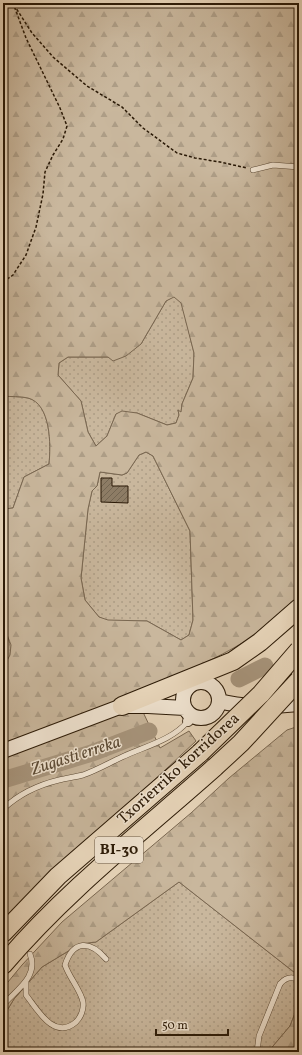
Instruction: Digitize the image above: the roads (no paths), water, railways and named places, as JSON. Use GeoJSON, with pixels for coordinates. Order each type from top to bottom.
{"type":"FeatureCollection","features":[{"type":"Feature","properties":{"kind":"highway"},"geometry":{"type":"LineString","coordinates":[[208,684],[233,661],[280,626],[299,608]]}},
{"type":"Feature","properties":{"kind":"highway","name":"Txorierriko korridorea"},"geometry":{"type":"LineString","coordinates":[[3,933],[58,876],[200,753],[256,699],[299,650]]}},
{"type":"Feature","properties":{"kind":"highway"},"geometry":{"type":"LineString","coordinates":[[122,706],[233,661]]}},
{"type":"Feature","properties":{"kind":"highway","name":"Txorierriko korridorea"},"geometry":{"type":"LineString","coordinates":[[3,965],[38,926],[71,894],[241,743],[299,680]]}},
{"type":"Feature","properties":{"kind":"highway"},"geometry":{"type":"LineString","coordinates":[[241,743],[264,728],[299,694]]}},
{"type":"Feature","properties":{"kind":"main road"},"geometry":{"type":"LineString","coordinates":[[3,751],[122,706],[203,718],[214,712],[219,701],[216,691],[208,684],[197,682],[188,687],[185,691],[183,699],[188,715]]}},
{"type":"Feature","properties":{"kind":"main road"},"geometry":{"type":"LineString","coordinates":[[144,698],[185,691]]}},
{"type":"Feature","properties":{"kind":"main road"},"geometry":{"type":"LineString","coordinates":[[219,701],[233,705],[263,707],[299,704]]}},
{"type":"Feature","properties":{"kind":"lane"},"geometry":{"type":"LineString","coordinates":[[253,170],[273,165],[299,167]]}},
{"type":"Feature","properties":{"kind":"lane"},"geometry":{"type":"LineString","coordinates":[[3,809],[18,796],[32,789],[52,781],[82,775],[160,741],[184,726],[188,715]]}},
{"type":"Feature","properties":{"kind":"lane"},"geometry":{"type":"LineString","coordinates":[[26,981],[26,995],[44,1018],[53,1026],[65,1027],[74,1023],[78,1019],[83,1007],[81,998],[68,974],[65,965],[71,952],[80,945],[88,946],[97,949],[106,959]]}},
{"type":"Feature","properties":{"kind":"lane"},"geometry":{"type":"LineString","coordinates":[[3,1005],[26,981],[32,971],[33,965],[30,954]]}},
{"type":"Feature","properties":{"kind":"lane"},"geometry":{"type":"LineString","coordinates":[[257,1052],[259,1036],[280,984],[290,977],[299,980]]}},
{"type":"Feature","properties":{"kind":"waterway"},"geometry":{"type":"LineString","coordinates":[[239,679],[265,666]]}},
{"type":"Feature","properties":{"kind":"waterway","name":"Zugasti erreka"},"geometry":{"type":"LineString","coordinates":[[3,780],[92,753],[149,731]]}}]}
